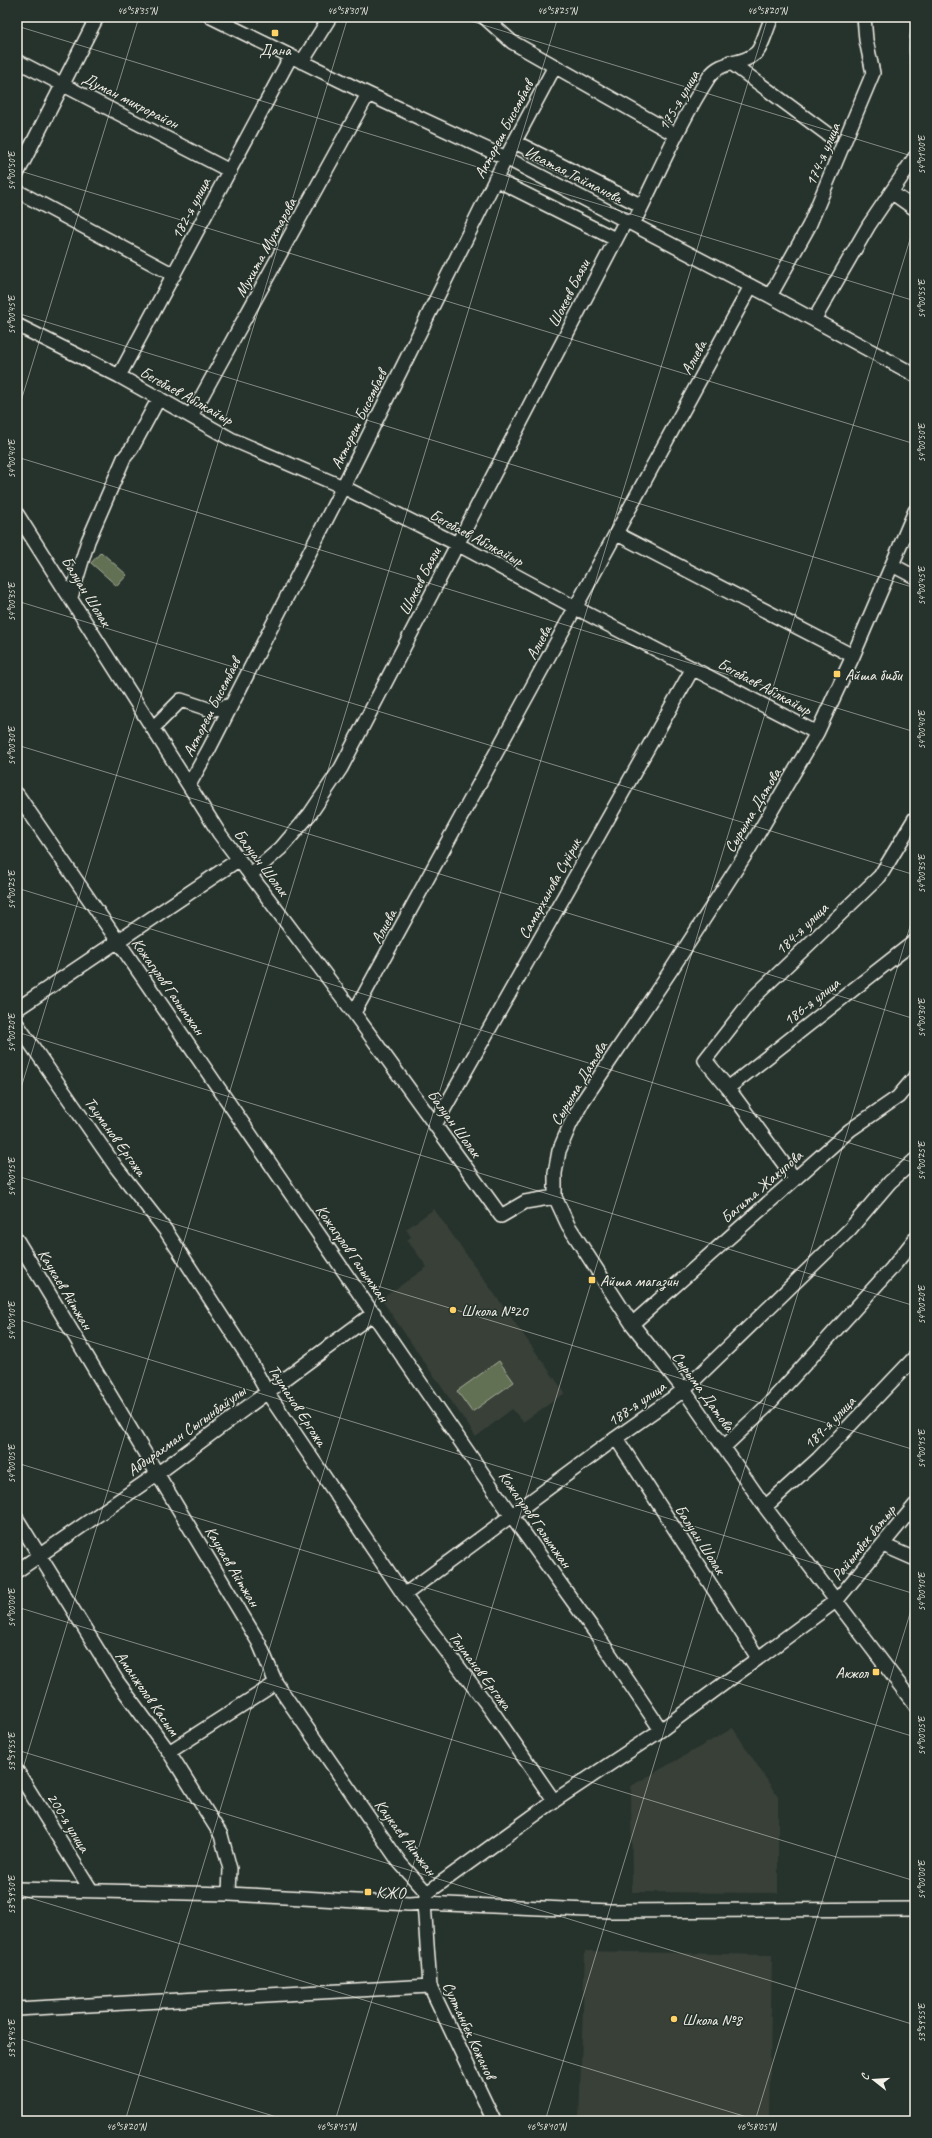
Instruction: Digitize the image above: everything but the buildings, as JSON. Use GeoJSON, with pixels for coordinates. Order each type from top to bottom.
{"type":"FeatureCollection","features":[{"type":"Feature","properties":{"kind":"street"},"geometry":{"type":"LineString","coordinates":[[17,174],[97,17]]}},
{"type":"Feature","properties":{"kind":"street","name":"Исатая Тайманова"},"geometry":{"type":"LineString","coordinates":[[213,17],[368,94],[506,158],[770,296],[915,375]]}},
{"type":"Feature","properties":{"kind":"street","name":"182-я улица"},"geometry":{"type":"LineString","coordinates":[[118,376],[230,171],[297,59],[330,17]]}},
{"type":"Feature","properties":{"kind":"street"},"geometry":{"type":"LineString","coordinates":[[484,17],[512,42],[676,135]]}},
{"type":"Feature","properties":{"kind":"street","name":"175-я улица"},"geometry":{"type":"LineString","coordinates":[[630,222],[642,206],[676,135],[709,76],[720,66],[748,58],[757,52],[772,17]]}},
{"type":"Feature","properties":{"kind":"street","name":"174-я улица"},"geometry":{"type":"LineString","coordinates":[[770,296],[809,226],[847,140],[873,73],[866,40],[864,17]]}},
{"type":"Feature","properties":{"kind":"street","name":"Думан микрорайон"},"geometry":{"type":"LineString","coordinates":[[17,61],[230,171]]}},
{"type":"Feature","properties":{"kind":"street"},"geometry":{"type":"LineString","coordinates":[[730,62],[830,136]]}},
{"type":"Feature","properties":{"kind":"street","name":"Актореш Бисембаев"},"geometry":{"type":"LineString","coordinates":[[189,785],[343,487],[495,179],[555,66]]}},
{"type":"Feature","properties":{"kind":"street","name":"Мухита Мухтарова"},"geometry":{"type":"LineString","coordinates":[[191,416],[368,94]]}},
{"type":"Feature","properties":{"kind":"street"},"geometry":{"type":"LineString","coordinates":[[515,142],[642,206]]}},
{"type":"Feature","properties":{"kind":"street"},"geometry":{"type":"LineString","coordinates":[[814,320],[869,225],[915,157]]}},
{"type":"Feature","properties":{"kind":"street"},"geometry":{"type":"LineString","coordinates":[[495,179],[615,239]]}},
{"type":"Feature","properties":{"kind":"street"},"geometry":{"type":"LineString","coordinates":[[17,191],[174,275]]}},
{"type":"Feature","properties":{"kind":"street"},"geometry":{"type":"LineString","coordinates":[[891,192],[915,209]]}},
{"type":"Feature","properties":{"kind":"street","name":"Шокеев Баязи"},"geometry":{"type":"LineString","coordinates":[[250,875],[281,848],[306,820],[341,768],[615,239],[630,222]]}},
{"type":"Feature","properties":{"kind":"street","name":"Алиева"},"geometry":{"type":"LineString","coordinates":[[354,1013],[617,534],[751,286]]}},
{"type":"Feature","properties":{"kind":"street"},"geometry":{"type":"LineString","coordinates":[[17,325],[118,376]]}},
{"type":"Feature","properties":{"kind":"street","name":"Бегебаев Абілкайыр"},"geometry":{"type":"LineString","coordinates":[[118,376],[231,439],[343,487],[457,544],[576,608],[817,733]]}},
{"type":"Feature","properties":{"kind":"street"},"geometry":{"type":"LineString","coordinates":[[70,597],[88,541],[124,458],[132,448],[159,398]]}},
{"type":"Feature","properties":{"kind":"street","name":"Сырыма Датова"},"geometry":{"type":"LineString","coordinates":[[915,511],[853,656],[817,733],[749,849],[673,967],[583,1101],[570,1125],[559,1151],[555,1173],[555,1197],[568,1225],[632,1324],[684,1390],[765,1507],[837,1600],[915,1705]]}},
{"type":"Feature","properties":{"kind":"street","name":"Балуан Шолак"},"geometry":{"type":"LineString","coordinates":[[17,514],[238,860],[354,1013],[501,1216],[525,1202],[555,1197]]}},
{"type":"Feature","properties":{"kind":"street"},"geometry":{"type":"LineString","coordinates":[[617,534],[853,656]]}},
{"type":"Feature","properties":{"kind":"street"},"geometry":{"type":"LineString","coordinates":[[892,565],[915,577]]}},
{"type":"Feature","properties":{"kind":"street","name":"Самарханова Суйрик"},"geometry":{"type":"LineString","coordinates":[[435,1125],[693,668]]}},
{"type":"Feature","properties":{"kind":"street"},"geometry":{"type":"LineString","coordinates":[[153,728],[181,700],[211,710],[231,704]]}},
{"type":"Feature","properties":{"kind":"street","name":"Кожагулов Галымжан"},"geometry":{"type":"LineString","coordinates":[[17,794],[511,1515],[595,1632],[661,1730]]}},
{"type":"Feature","properties":{"kind":"street","name":"184-я улица"},"geometry":{"type":"LineString","coordinates":[[728,1088],[705,1060],[755,996],[880,876],[915,818]]}},
{"type":"Feature","properties":{"kind":"street"},"geometry":{"type":"LineString","coordinates":[[18,1005],[118,942],[238,860]]}},
{"type":"Feature","properties":{"kind":"street","name":"186-я улица"},"geometry":{"type":"LineString","coordinates":[[728,1088],[915,941]]}},
{"type":"Feature","properties":{"kind":"street","name":"Тауманов Ергожа"},"geometry":{"type":"LineString","coordinates":[[17,1024],[116,1167],[166,1231],[248,1357],[267,1392],[404,1596],[492,1712],[554,1801]]}},
{"type":"Feature","properties":{"kind":"street","name":"Багита Жакупова"},"geometry":{"type":"LineString","coordinates":[[632,1324],[850,1130],[898,1097],[915,1077]]}},
{"type":"Feature","properties":{"kind":"street"},"geometry":{"type":"LineString","coordinates":[[728,1088],[795,1179]]}},
{"type":"Feature","properties":{"kind":"street","name":"188-я улица"},"geometry":{"type":"LineString","coordinates":[[404,1596],[511,1515],[684,1390],[850,1229],[890,1182],[915,1160]]}},
{"type":"Feature","properties":{"kind":"street"},"geometry":{"type":"LineString","coordinates":[[724,1447],[766,1407],[892,1268],[915,1239]]}},
{"type":"Feature","properties":{"kind":"street","name":"Каукаев Айтжан"},"geometry":{"type":"LineString","coordinates":[[17,1240],[259,1643],[276,1684],[400,1863],[426,1898]]}},
{"type":"Feature","properties":{"kind":"street","name":"Абдирахман Сыгынбайулы"},"geometry":{"type":"LineString","coordinates":[[17,1571],[157,1474],[374,1313]]}},
{"type":"Feature","properties":{"kind":"street","name":"189-я улица"},"geometry":{"type":"LineString","coordinates":[[765,1507],[818,1459],[915,1357]]}},
{"type":"Feature","properties":{"kind":"street","name":"Балуан Шолак"},"geometry":{"type":"LineString","coordinates":[[616,1438],[758,1658]]}},
{"type":"Feature","properties":{"kind":"street","name":"Райымбек батыр"},"geometry":{"type":"LineString","coordinates":[[426,1898],[554,1801],[661,1730],[837,1600],[915,1505]]}},
{"type":"Feature","properties":{"kind":"street","name":"Аманжолов Касым"},"geometry":{"type":"LineString","coordinates":[[17,1519],[118,1681],[169,1752],[220,1835],[230,1869],[229,1894]]}},
{"type":"Feature","properties":{"kind":"street"},"geometry":{"type":"LineString","coordinates":[[883,1545],[915,1559]]}},
{"type":"Feature","properties":{"kind":"street"},"geometry":{"type":"LineString","coordinates":[[169,1752],[276,1684]]}},
{"type":"Feature","properties":{"kind":"street","name":"200-я улица"},"geometry":{"type":"LineString","coordinates":[[17,1771],[91,1890]]}},
{"type":"Feature","properties":{"kind":"street"},"geometry":{"type":"LineString","coordinates":[[17,1889],[229,1894],[410,1904],[426,1898],[611,1911],[915,1909]]}},
{"type":"Feature","properties":{"kind":"street","name":"Султанбек Кожанов"},"geometry":{"type":"LineString","coordinates":[[426,1898],[430,1986],[494,2121]]}},
{"type":"Feature","properties":{"kind":"street"},"geometry":{"type":"LineString","coordinates":[[17,2008],[430,1986]]}},
{"type":"Feature","properties":{"kind":"shaded area"},"geometry":{"type":"Polygon","coordinates":[[[434,1209],[565,1393],[523,1422],[512,1409],[476,1437],[381,1299],[427,1267],[407,1240],[411,1237],[406,1229],[434,1209]]]}},
{"type":"Feature","properties":{"kind":"shaded area"},"geometry":{"type":"Polygon","coordinates":[[[733,1728],[778,1797],[778,1893],[632,1892],[631,1786],[733,1728]]]}},
{"type":"Feature","properties":{"kind":"shaded area"},"geometry":{"type":"Polygon","coordinates":[[[585,1951],[772,1955],[769,2121],[579,2121],[585,1951]]]}},
{"type":"Feature","properties":{"kind":"green space"},"geometry":{"type":"Polygon","coordinates":[[[101,552],[127,575],[117,586],[91,563],[101,552]]]}},
{"type":"Feature","properties":{"kind":"green space"},"geometry":{"type":"Polygon","coordinates":[[[499,1361],[514,1382],[472,1412],[457,1391],[499,1361]]]}},
{"type":"Feature","properties":{"kind":"water"},"geometry":{"type":"Polygon","coordinates":[[[915,17],[915,74],[910,60],[909,46],[915,17]]]}},
{"type":"Feature","properties":{"kind":"place","name":"Дана"},"geometry":{"type":"Point","coordinates":[275,33]}},
{"type":"Feature","properties":{"kind":"place","name":"Айша биби"},"geometry":{"type":"Point","coordinates":[837,674]}},
{"type":"Feature","properties":{"kind":"place","name":"Айша магазин"},"geometry":{"type":"Point","coordinates":[592,1280]}},
{"type":"Feature","properties":{"kind":"place","name":"Школа №20"},"geometry":{"type":"Point","coordinates":[453,1310]}},
{"type":"Feature","properties":{"kind":"place","name":"Акжол"},"geometry":{"type":"Point","coordinates":[876,1672]}},
{"type":"Feature","properties":{"kind":"place","name":"КЖО"},"geometry":{"type":"Point","coordinates":[368,1892]}},
{"type":"Feature","properties":{"kind":"place","name":"Школа №8"},"geometry":{"type":"Point","coordinates":[674,2019]}}]}
